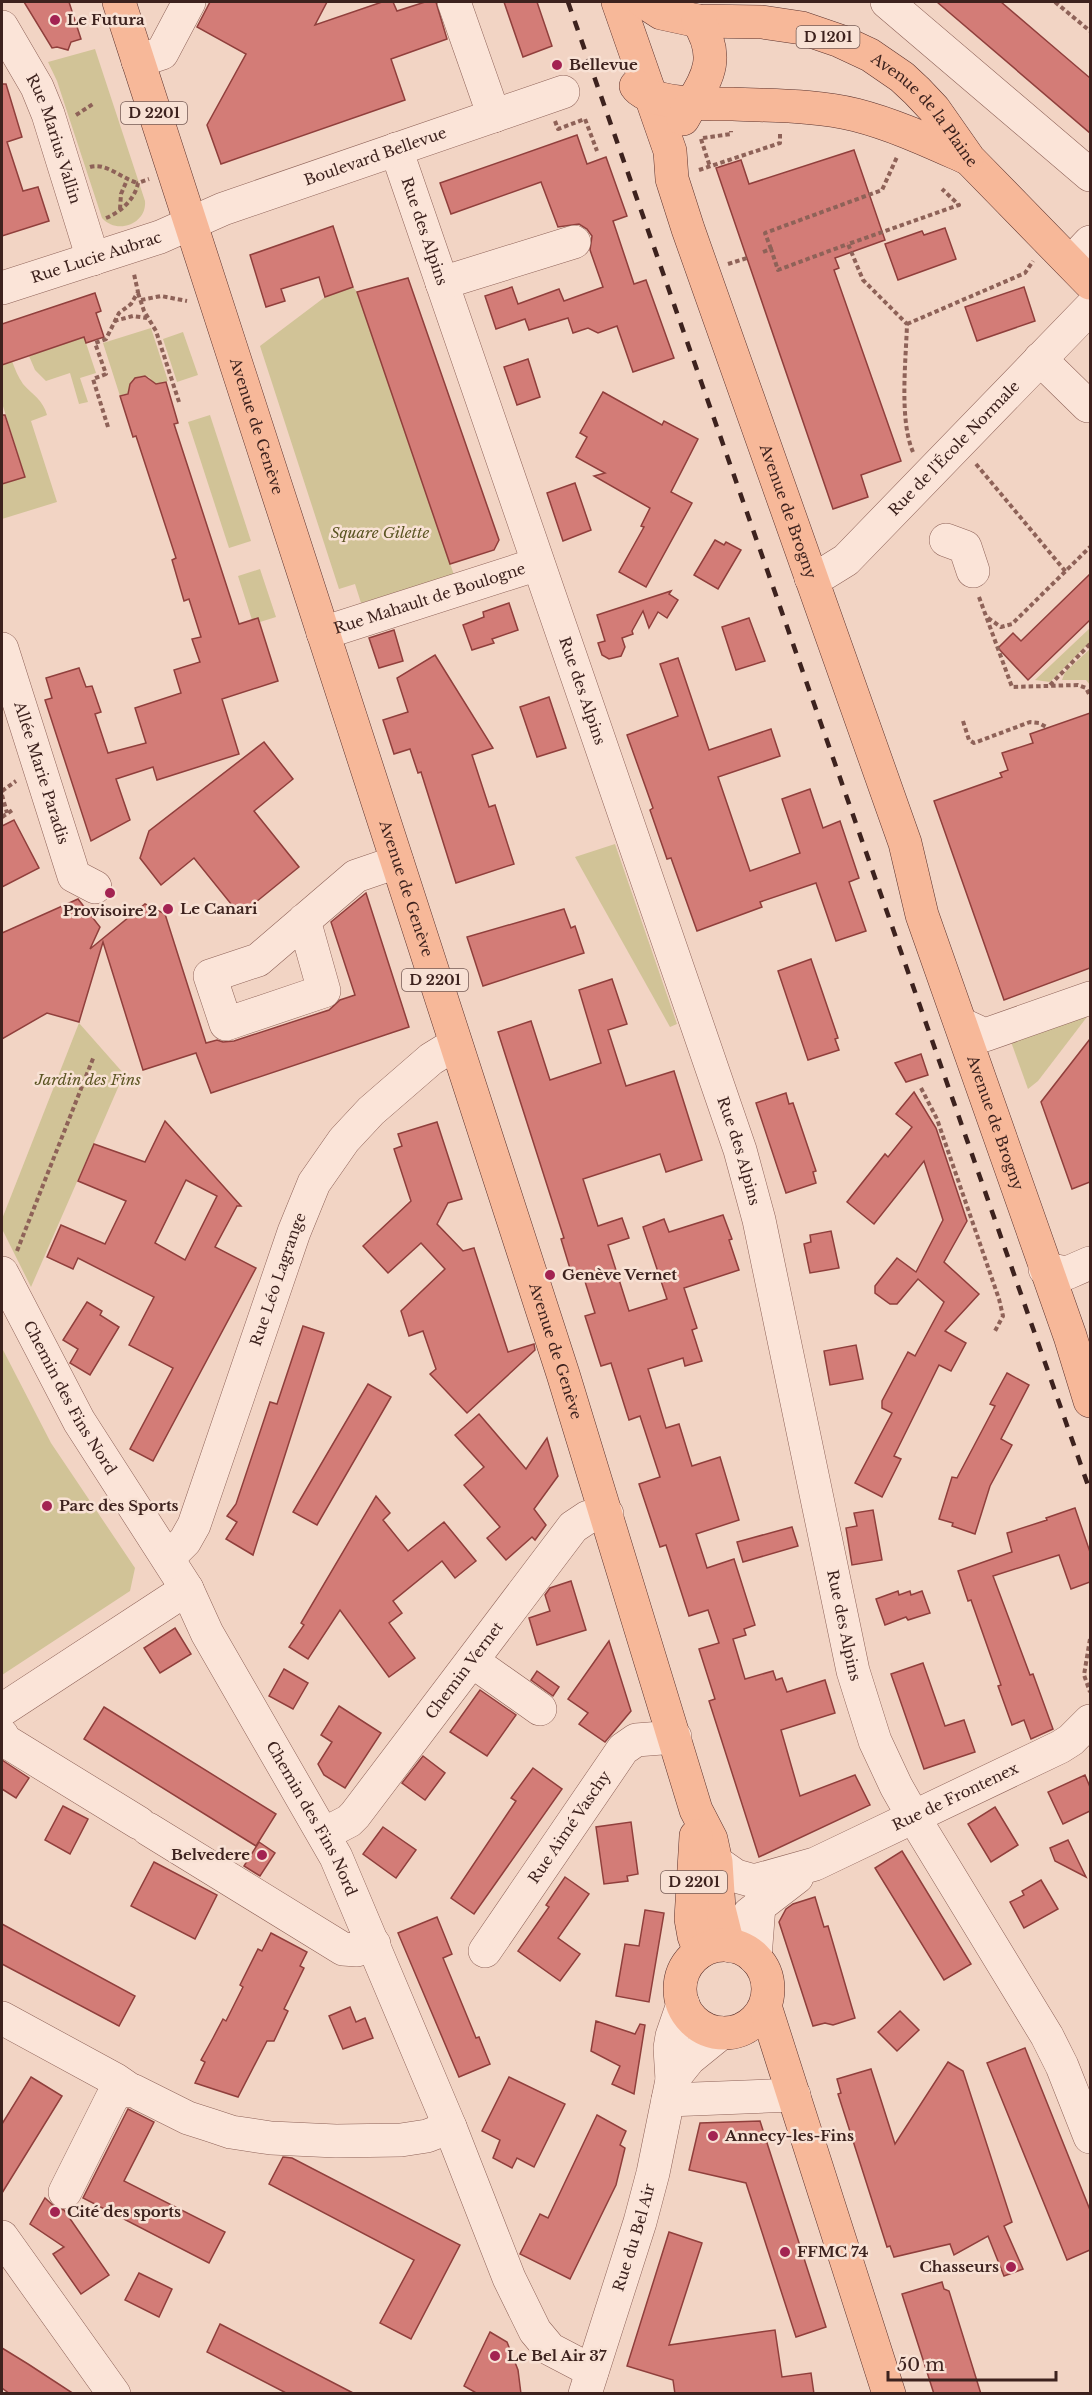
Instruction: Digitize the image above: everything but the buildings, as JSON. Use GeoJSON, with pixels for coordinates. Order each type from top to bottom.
{"type":"FeatureCollection","features":[{"type":"Feature","properties":{"kind":"main road","name":"Avenue de Genève"},"geometry":{"type":"LineString","coordinates":[[119,2],[607,1514],[696,1810],[711,1839],[716,1862],[719,1909],[729,1950]]}},
{"type":"Feature","properties":{"kind":"main road","name":"Avenue de Brogny"},"geometry":{"type":"LineString","coordinates":[[597,2],[629,94],[656,156],[671,165]]}},
{"type":"Feature","properties":{"kind":"main road","name":"Avenue de Brogny"},"geometry":{"type":"LineString","coordinates":[[607,2],[671,165],[688,229],[905,843],[922,915],[973,1029],[1068,1268],[1090,1401]]}},
{"type":"Feature","properties":{"kind":"main road","name":"Avenue de Brogny"},"geometry":{"type":"LineString","coordinates":[[618,2],[644,93]]}},
{"type":"Feature","properties":{"kind":"main road","name":"Avenue de la Plaine"},"geometry":{"type":"LineString","coordinates":[[644,2],[661,13],[698,21],[746,21],[783,25],[812,32],[856,48],[884,64],[917,91],[934,109],[969,159],[1084,262]]}},
{"type":"Feature","properties":{"kind":"main road"},"geometry":{"type":"LineString","coordinates":[[671,165],[692,103],[712,62],[709,43],[698,21]]}},
{"type":"Feature","properties":{"kind":"main road"},"geometry":{"type":"LineString","coordinates":[[644,93],[692,103],[814,108],[855,115],[909,132],[969,159]]}},
{"type":"Feature","properties":{"kind":"main road"},"geometry":{"type":"LineString","coordinates":[[1080,1338],[1090,1371]]}},
{"type":"Feature","properties":{"kind":"main road","name":"Avenue de Genève"},"geometry":{"type":"LineString","coordinates":[[696,1810],[696,1863],[691,1919],[694,1936],[729,1950]]}},
{"type":"Feature","properties":{"kind":"main road"},"geometry":{"type":"LineString","coordinates":[[730,2032],[754,2021],[765,2006],[768,1994],[763,1968],[729,1950],[687,1965],[680,1990],[682,2004],[697,2024],[709,2030],[730,2032],[768,2052],[789,2082]]}},
{"type":"Feature","properties":{"kind":"main road"},"geometry":{"type":"LineString","coordinates":[[765,2006],[889,2394]]}},
{"type":"Feature","properties":{"kind":"street"},"geometry":{"type":"LineString","coordinates":[[138,61],[162,53],[189,2]]}},
{"type":"Feature","properties":{"kind":"street"},"geometry":{"type":"LineString","coordinates":[[454,2],[494,116]]}},
{"type":"Feature","properties":{"kind":"street"},"geometry":{"type":"LineString","coordinates":[[887,2],[1090,175]]}},
{"type":"Feature","properties":{"kind":"street","name":"Rue Marius Vallin"},"geometry":{"type":"LineString","coordinates":[[2,27],[13,69],[37,87],[48,114],[93,259]]}},
{"type":"Feature","properties":{"kind":"street","name":"Boulevard Bellevue"},"geometry":{"type":"LineString","coordinates":[[190,225],[223,209],[563,92]]}},
{"type":"Feature","properties":{"kind":"street","name":"Rue des Alpins"},"geometry":{"type":"LineString","coordinates":[[396,149],[743,1160],[761,1230],[853,1671],[875,1741],[913,1816],[1047,2036],[1062,2066],[1090,2137]]}},
{"type":"Feature","properties":{"kind":"street","name":"Rue Lucie Aubrac"},"geometry":{"type":"LineString","coordinates":[[2,288],[190,225]]}},
{"type":"Feature","properties":{"kind":"street"},"geometry":{"type":"LineString","coordinates":[[442,283],[574,242]]}},
{"type":"Feature","properties":{"kind":"street","name":"Rue de l'École Normale"},"geometry":{"type":"LineString","coordinates":[[811,578],[825,573],[846,560],[1090,308]]}},
{"type":"Feature","properties":{"kind":"street"},"geometry":{"type":"LineString","coordinates":[[1040,359],[1088,406]]}},
{"type":"Feature","properties":{"kind":"street"},"geometry":{"type":"LineString","coordinates":[[946,540],[964,547],[973,571]]}},
{"type":"Feature","properties":{"kind":"street","name":"Rue Mahault de Boulogne"},"geometry":{"type":"LineString","coordinates":[[323,633],[538,564]]}},
{"type":"Feature","properties":{"kind":"street","name":"Allée Marie Paradis"},"geometry":{"type":"LineString","coordinates":[[2,649],[74,876],[95,887]]}},
{"type":"Feature","properties":{"kind":"street"},"geometry":{"type":"LineString","coordinates":[[304,920],[356,876],[397,862]]}},
{"type":"Feature","properties":{"kind":"street"},"geometry":{"type":"LineString","coordinates":[[973,1029],[1090,998]]}},
{"type":"Feature","properties":{"kind":"street","name":"Rue Léo Lagrange"},"geometry":{"type":"LineString","coordinates":[[168,1558],[185,1541],[196,1520],[297,1223],[314,1183],[344,1140],[371,1111],[431,1059],[444,1051],[457,1048]]}},
{"type":"Feature","properties":{"kind":"street","name":"Chemin des Fins Nord"},"geometry":{"type":"LineString","coordinates":[[8,1264],[80,1421],[187,1589],[207,1633],[324,1834],[374,1944],[450,2127],[509,2278],[538,2338],[564,2358],[588,2382]]}},
{"type":"Feature","properties":{"kind":"street","name":"Chemin Vernet"},"geometry":{"type":"LineString","coordinates":[[324,1834],[349,1821],[355,1815],[573,1527],[588,1517],[607,1514]]}},
{"type":"Feature","properties":{"kind":"street"},"geometry":{"type":"LineString","coordinates":[[2,1710],[187,1589]]}},
{"type":"Feature","properties":{"kind":"street"},"geometry":{"type":"LineString","coordinates":[[472,1661],[540,1709]]}},
{"type":"Feature","properties":{"kind":"street","name":"Rue de Frontenex"},"geometry":{"type":"LineString","coordinates":[[716,1862],[736,1876],[754,1881],[814,1864],[1060,1747],[1071,1740],[1090,1721]]}},
{"type":"Feature","properties":{"kind":"street"},"geometry":{"type":"LineString","coordinates":[[2,1736],[4,1740],[343,1949],[357,1950],[374,1944]]}},
{"type":"Feature","properties":{"kind":"street","name":"Rue Aimé Vaschy"},"geometry":{"type":"LineString","coordinates":[[485,1951],[623,1749],[636,1740],[675,1737]]}},
{"type":"Feature","properties":{"kind":"street","name":"Rue de Frontenex"},"geometry":{"type":"LineString","coordinates":[[729,1950],[759,1905],[814,1864]]}},
{"type":"Feature","properties":{"kind":"street","name":"Rue du Bel Air"},"geometry":{"type":"LineString","coordinates":[[588,2382],[640,2222],[670,2090],[670,2048],[674,2024],[682,2004]]}},
{"type":"Feature","properties":{"kind":"street"},"geometry":{"type":"LineString","coordinates":[[2,2018],[129,2089],[188,2118],[231,2132],[271,2138],[381,2141],[427,2136],[450,2127]]}},
{"type":"Feature","properties":{"kind":"street","name":"Rue du Bel Air"},"geometry":{"type":"LineString","coordinates":[[670,2090],[689,2059],[730,2032]]}},
{"type":"Feature","properties":{"kind":"street"},"geometry":{"type":"LineString","coordinates":[[670,2090],[789,2082]]}},
{"type":"Feature","properties":{"kind":"street"},"geometry":{"type":"LineString","coordinates":[[66,2192],[111,2098],[121,2090],[129,2089]]}},
{"type":"Feature","properties":{"kind":"street"},"geometry":{"type":"LineString","coordinates":[[2,2238],[114,2394]]}},
{"type":"Feature","properties":{"kind":"path"},"geometry":{"type":"LineString","coordinates":[[1055,2],[1090,31]]}},
{"type":"Feature","properties":{"kind":"path"},"geometry":{"type":"LineString","coordinates":[[558,129],[585,119],[597,151]]}},
{"type":"Feature","properties":{"kind":"path"},"geometry":{"type":"LineString","coordinates":[[671,165],[780,143],[780,122]]}},
{"type":"Feature","properties":{"kind":"path"},"geometry":{"type":"LineString","coordinates":[[700,138],[731,134],[730,125]]}},
{"type":"Feature","properties":{"kind":"path"},"geometry":{"type":"LineString","coordinates":[[909,132],[882,190],[765,233],[778,270],[959,206],[942,189]]}},
{"type":"Feature","properties":{"kind":"path"},"geometry":{"type":"LineString","coordinates":[[67,175],[98,165],[138,183],[173,172]]}},
{"type":"Feature","properties":{"kind":"path"},"geometry":{"type":"LineString","coordinates":[[120,210],[121,194],[127,180]]}},
{"type":"Feature","properties":{"kind":"path"},"geometry":{"type":"LineString","coordinates":[[82,225],[106,218],[120,210],[134,194],[138,183]]}},
{"type":"Feature","properties":{"kind":"path"},"geometry":{"type":"LineString","coordinates":[[848,244],[863,280],[906,324],[906,429],[914,454],[928,475]]}},
{"type":"Feature","properties":{"kind":"path"},"geometry":{"type":"LineString","coordinates":[[129,247],[138,292],[148,318],[156,331],[180,402]]}},
{"type":"Feature","properties":{"kind":"path"},"geometry":{"type":"LineString","coordinates":[[763,252],[771,249]]}},
{"type":"Feature","properties":{"kind":"path"},"geometry":{"type":"LineString","coordinates":[[906,324],[1025,273]]}},
{"type":"Feature","properties":{"kind":"path"},"geometry":{"type":"LineString","coordinates":[[108,427],[93,379],[106,374],[95,343],[106,339],[114,321],[131,304],[138,292]]}},
{"type":"Feature","properties":{"kind":"path"},"geometry":{"type":"LineString","coordinates":[[141,300],[161,296],[218,307]]}},
{"type":"Feature","properties":{"kind":"path"},"geometry":{"type":"LineString","coordinates":[[114,321],[133,316],[148,318]]}},
{"type":"Feature","properties":{"kind":"path"},"geometry":{"type":"LineString","coordinates":[[959,444],[1066,572]]}},
{"type":"Feature","properties":{"kind":"path"},"geometry":{"type":"LineString","coordinates":[[986,616],[1000,627],[1012,624],[1090,547]]}},
{"type":"Feature","properties":{"kind":"path"},"geometry":{"type":"LineString","coordinates":[[973,571],[973,582],[1012,687],[1078,685],[1086,688],[1090,696]]}},
{"type":"Feature","properties":{"kind":"path"},"geometry":{"type":"LineString","coordinates":[[1049,685],[1090,644]]}},
{"type":"Feature","properties":{"kind":"path"},"geometry":{"type":"LineString","coordinates":[[963,721],[969,740],[974,743],[1030,722],[1039,723],[1048,728]]}},
{"type":"Feature","properties":{"kind":"path"},"geometry":{"type":"LineString","coordinates":[[2,795],[7,813]]}},
{"type":"Feature","properties":{"kind":"path"},"geometry":{"type":"LineString","coordinates":[[2,817],[14,809]]}},
{"type":"Feature","properties":{"kind":"path"},"geometry":{"type":"LineString","coordinates":[[8,1264],[94,1056]]}},
{"type":"Feature","properties":{"kind":"path"},"geometry":{"type":"LineString","coordinates":[[921,1088],[937,1119],[999,1299],[1003,1316],[995,1331]]}},
{"type":"Feature","properties":{"kind":"path"},"geometry":{"type":"LineString","coordinates":[[1090,1639],[1084,1676],[1090,1692]]}},
{"type":"Feature","properties":{"kind":"green space"},"geometry":{"type":"Polygon","coordinates":[[[95,49],[145,201],[141,216],[136,221],[123,226],[115,226],[102,218],[57,81],[48,62],[95,49]]]}},
{"type":"Feature","properties":{"kind":"green space","name":"Square Gilette"},"geometry":{"type":"Polygon","coordinates":[[[353,287],[357,292],[454,575],[361,603],[355,584],[339,589],[260,346],[325,297],[353,287]]]}},
{"type":"Feature","properties":{"kind":"green space"},"geometry":{"type":"Polygon","coordinates":[[[151,328],[168,381],[155,385],[149,377],[140,376],[132,380],[129,393],[120,396],[103,343],[151,328]]]}},
{"type":"Feature","properties":{"kind":"green space"},"geometry":{"type":"Polygon","coordinates":[[[183,332],[198,375],[177,382],[163,339],[183,332]]]}},
{"type":"Feature","properties":{"kind":"green space"},"geometry":{"type":"Polygon","coordinates":[[[84,337],[96,373],[80,378],[88,402],[79,404],[70,373],[46,381],[35,370],[29,356],[84,337]]]}},
{"type":"Feature","properties":{"kind":"green space"},"geometry":{"type":"Polygon","coordinates":[[[12,361],[21,381],[40,402],[47,415],[31,421],[57,502],[2,519],[2,484],[25,476],[2,403],[2,365],[12,361]]]}},
{"type":"Feature","properties":{"kind":"green space"},"geometry":{"type":"Polygon","coordinates":[[[210,415],[251,541],[229,548],[188,422],[210,415]]]}},
{"type":"Feature","properties":{"kind":"green space"},"geometry":{"type":"Polygon","coordinates":[[[260,569],[276,617],[260,622],[258,618],[252,620],[238,576],[260,569]]]}},
{"type":"Feature","properties":{"kind":"green space"},"geometry":{"type":"Polygon","coordinates":[[[1090,628],[1090,642],[1050,682],[1035,680],[1090,628]]]}},
{"type":"Feature","properties":{"kind":"green space"},"geometry":{"type":"Polygon","coordinates":[[[1090,649],[1090,685],[1086,680],[1062,680],[1065,672],[1090,649]]]}},
{"type":"Feature","properties":{"kind":"green space"},"geometry":{"type":"Polygon","coordinates":[[[615,844],[677,1024],[670,1027],[575,857],[615,844]]]}},
{"type":"Feature","properties":{"kind":"green space"},"geometry":{"type":"Polygon","coordinates":[[[1090,1013],[1038,1081],[1028,1089],[1010,1039],[1090,1013]]]}},
{"type":"Feature","properties":{"kind":"green space","name":"Jardin des Fins"},"geometry":{"type":"Polygon","coordinates":[[[79,1023],[124,1074],[31,1287],[2,1229],[2,1219],[79,1023]]]}},
{"type":"Feature","properties":{"kind":"green space","name":"Parc des Sports"},"geometry":{"type":"Polygon","coordinates":[[[2,1348],[51,1443],[135,1568],[130,1591],[2,1675],[2,1348]]]}},
{"type":"Feature","properties":{"kind":"railway"},"geometry":{"type":"LineString","coordinates":[[568,2],[1090,1491]]}},
{"type":"Feature","properties":{"kind":"place","name":"Le Futura"},"geometry":{"type":"Point","coordinates":[55,20]}},
{"type":"Feature","properties":{"kind":"place","name":"Bellevue"},"geometry":{"type":"Point","coordinates":[557,65]}},
{"type":"Feature","properties":{"kind":"place","name":"Provisoire 2"},"geometry":{"type":"Point","coordinates":[110,893]}},
{"type":"Feature","properties":{"kind":"place","name":"Le Canari"},"geometry":{"type":"Point","coordinates":[168,909]}},
{"type":"Feature","properties":{"kind":"place","name":"Genève Vernet"},"geometry":{"type":"Point","coordinates":[550,1275]}},
{"type":"Feature","properties":{"kind":"place","name":"Parc des Sports"},"geometry":{"type":"Point","coordinates":[47,1506]}},
{"type":"Feature","properties":{"kind":"place","name":"Belvedere"},"geometry":{"type":"Point","coordinates":[262,1855]}},
{"type":"Feature","properties":{"kind":"place","name":"Annecy-les-Fins"},"geometry":{"type":"Point","coordinates":[713,2136]}},
{"type":"Feature","properties":{"kind":"place","name":"Cité des sports"},"geometry":{"type":"Point","coordinates":[55,2212]}},
{"type":"Feature","properties":{"kind":"place","name":"FFMC 74"},"geometry":{"type":"Point","coordinates":[785,2252]}},
{"type":"Feature","properties":{"kind":"place","name":"Chasseurs"},"geometry":{"type":"Point","coordinates":[1011,2267]}},
{"type":"Feature","properties":{"kind":"place","name":"Le Bel Air 37"},"geometry":{"type":"Point","coordinates":[495,2356]}}]}
